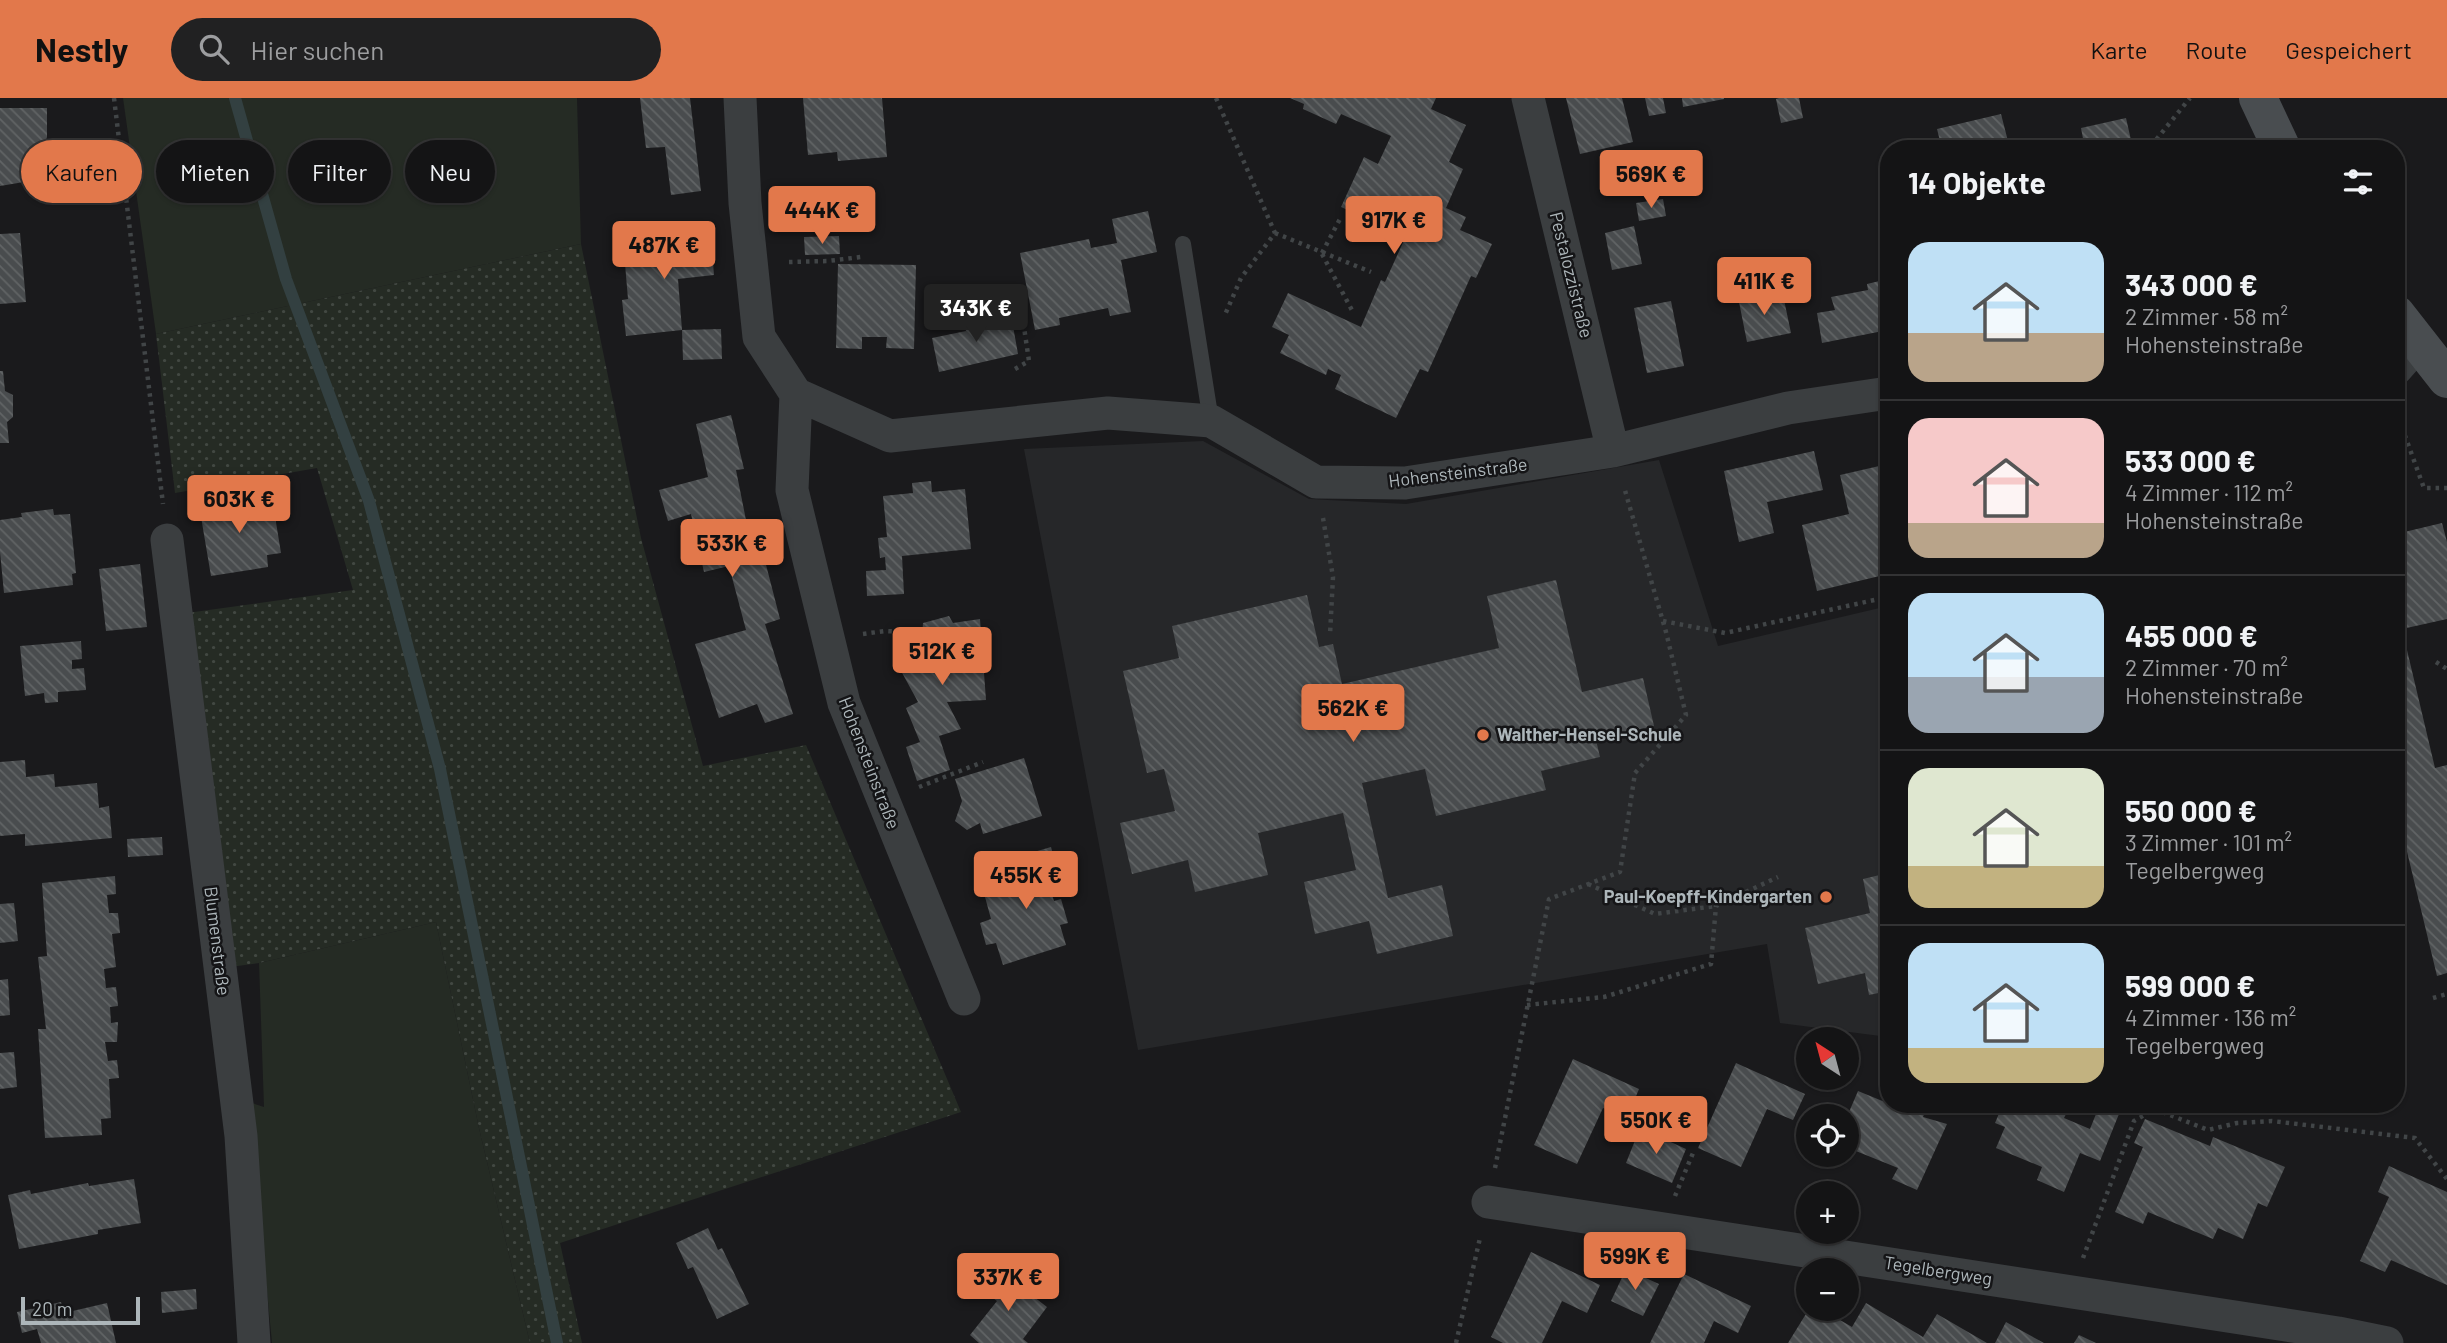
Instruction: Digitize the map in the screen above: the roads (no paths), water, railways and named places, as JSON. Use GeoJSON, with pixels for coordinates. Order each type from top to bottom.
{"type":"FeatureCollection","features":[{"type":"Feature","properties":{"kind":"main road"},"geometry":{"type":"LineString","coordinates":[[2258,98],[2278,140]]}},
{"type":"Feature","properties":{"kind":"main road"},"geometry":{"type":"LineString","coordinates":[[2407,356],[2447,379]]}},
{"type":"Feature","properties":{"kind":"street"},"geometry":{"type":"LineString","coordinates":[[740,98],[745,203],[759,337],[796,394]]}},
{"type":"Feature","properties":{"kind":"street","name":"Pestalozzistraße"},"geometry":{"type":"LineString","coordinates":[[1528,98],[1614,452]]}},
{"type":"Feature","properties":{"kind":"street","name":"Hohensteinstraße"},"geometry":{"type":"LineString","coordinates":[[964,999],[844,703],[792,490],[796,394],[890,436],[1108,413],[1211,421],[1316,482],[1405,483],[1614,452],[1788,408],[1880,394]]}},
{"type":"Feature","properties":{"kind":"street","name":"Blumenstraße"},"geometry":{"type":"LineString","coordinates":[[167,540],[241,1136],[254,1343]]}},
{"type":"Feature","properties":{"kind":"street","name":"Tegelbergweg"},"geometry":{"type":"LineString","coordinates":[[1488,1202],[2338,1333],[2387,1343]]}},
{"type":"Feature","properties":{"kind":"lane"},"geometry":{"type":"LineString","coordinates":[[1182,244],[1211,421]]}},
{"type":"Feature","properties":{"kind":"waterway"},"geometry":{"type":"LineString","coordinates":[[235,98],[286,279],[369,501],[440,769],[557,1343]]}},
{"type":"Feature","properties":{"kind":"place","name":"Walther-Hensel-Schule"},"geometry":{"type":"Point","coordinates":[1483,735]}},
{"type":"Feature","properties":{"kind":"place","name":"Paul-Koepff-Kindergarten"},"geometry":{"type":"Point","coordinates":[1826,897]}}]}
